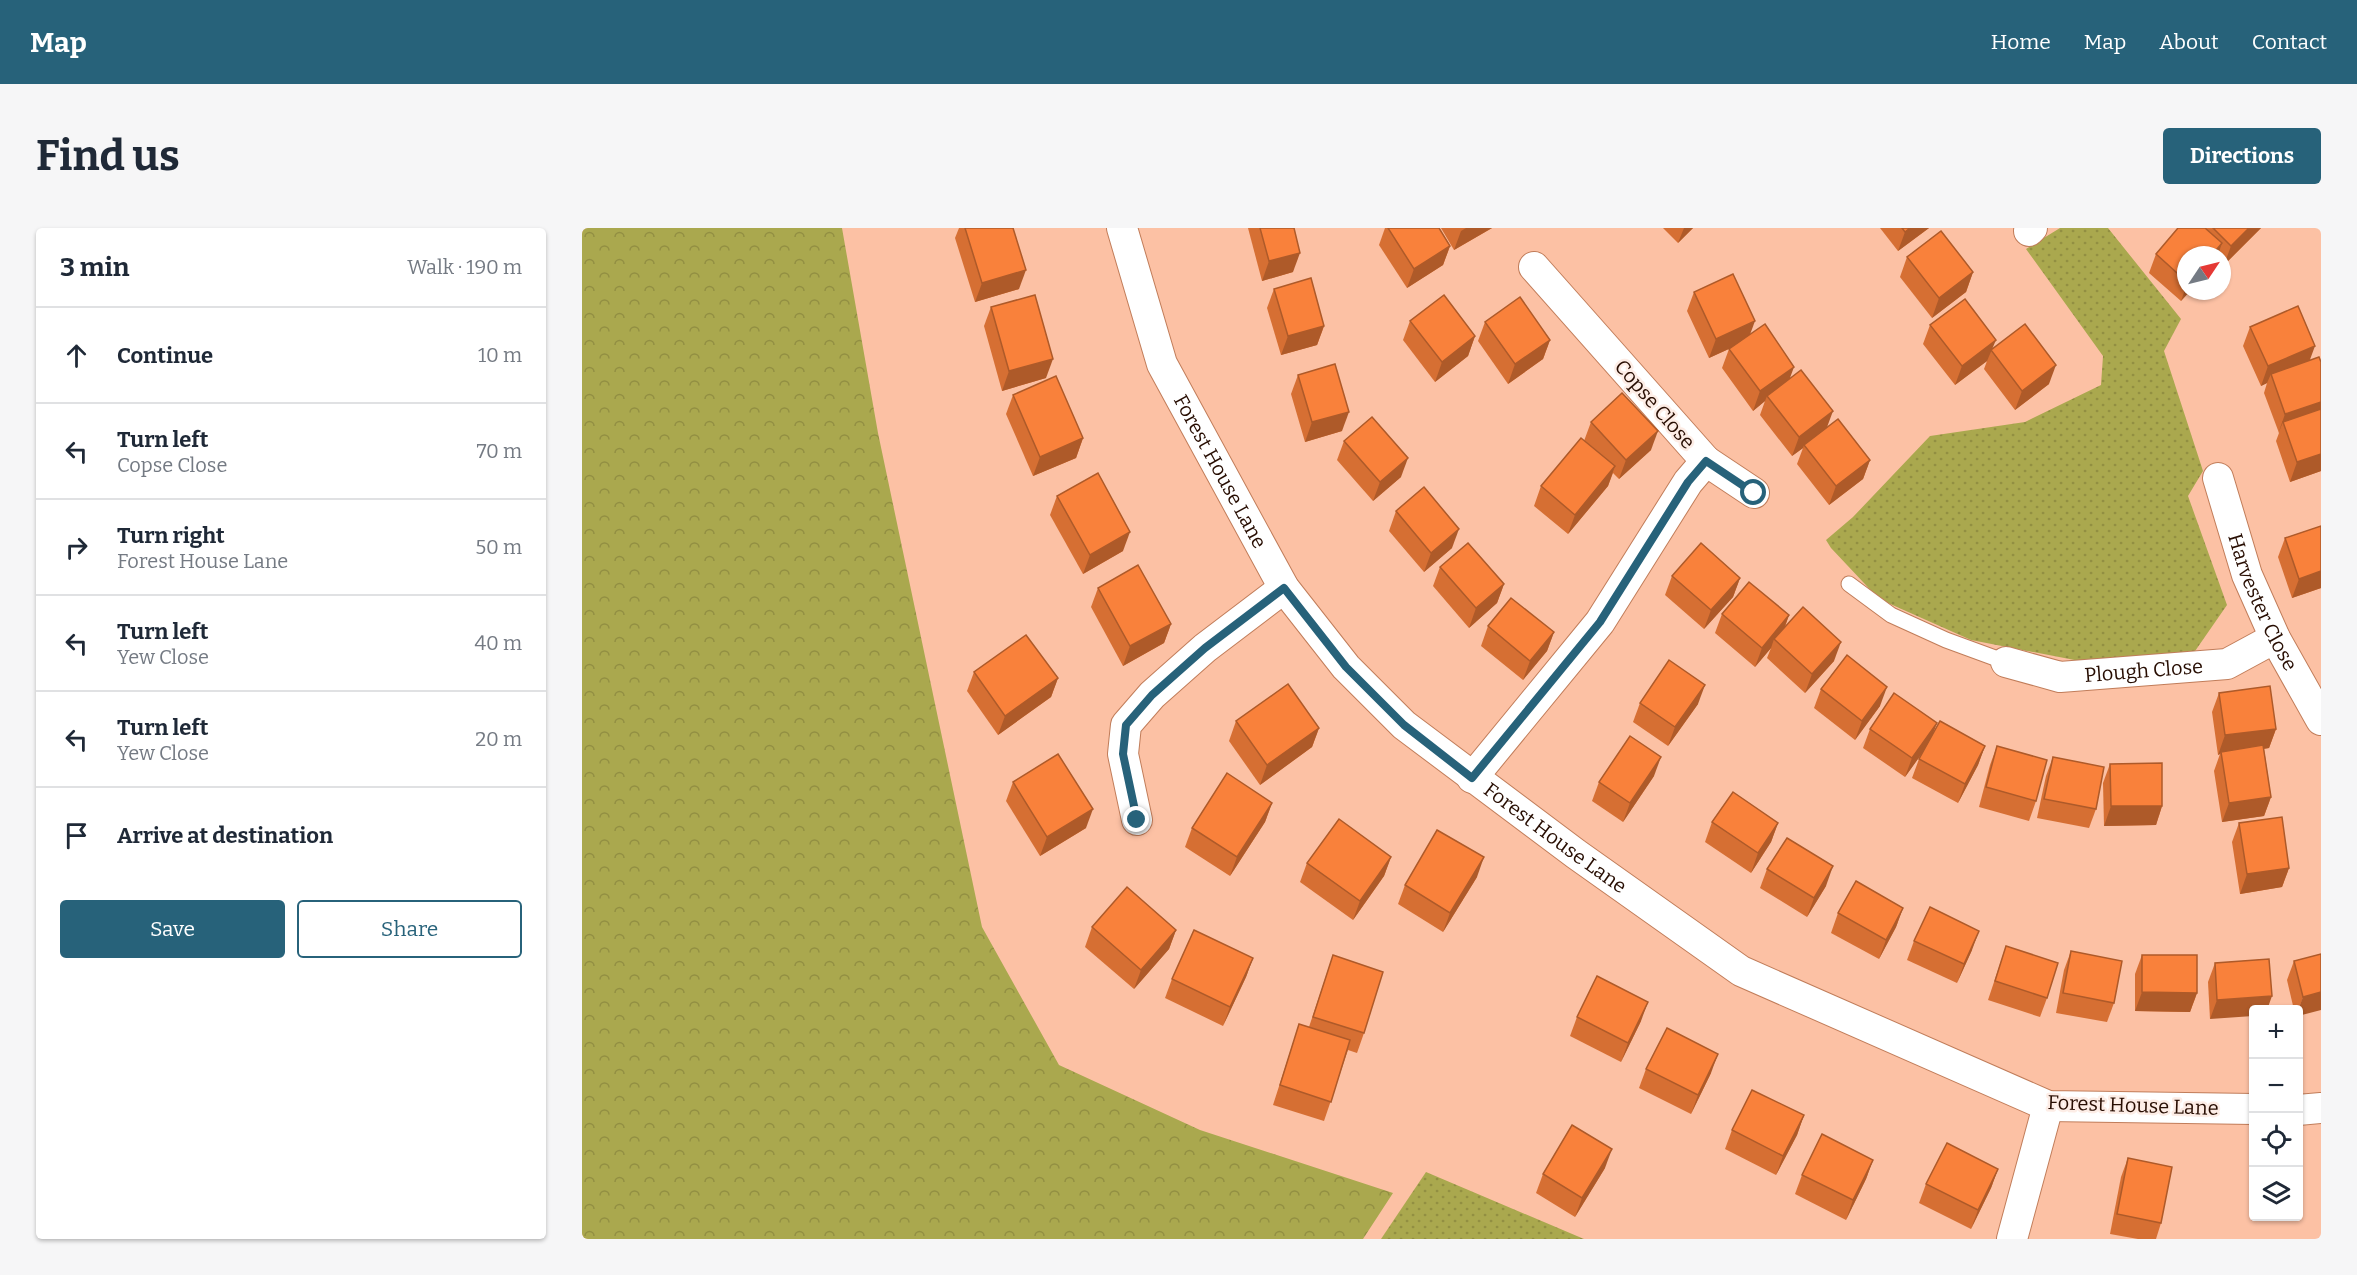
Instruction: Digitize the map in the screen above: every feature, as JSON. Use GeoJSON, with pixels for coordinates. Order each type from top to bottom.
{"type":"FeatureCollection","features":[{"type":"Feature","properties":{"kind":"street","name":"Forest House Lane"},"geometry":{"type":"LineString","coordinates":[[1122,228],[1162,364],[1284,588],[1346,667],[1404,725],[1472,778],[1741,971],[2048,1106],[2249,1109]]}},
{"type":"Feature","properties":{"kind":"street","name":"Copse Close"},"geometry":{"type":"LineString","coordinates":[[1472,778],[1600,622],[1688,482],[1706,461],[1534,267]]}},
{"type":"Feature","properties":{"kind":"street"},"geometry":{"type":"LineString","coordinates":[[1706,461],[1754,493]]}},
{"type":"Feature","properties":{"kind":"street","name":"Harvester Close"},"geometry":{"type":"LineString","coordinates":[[2218,478],[2247,575],[2276,638],[2321,720]]}},
{"type":"Feature","properties":{"kind":"street"},"geometry":{"type":"LineString","coordinates":[[1137,820],[1123,754],[1126,725],[1160,687],[1205,648],[1284,588]]}},
{"type":"Feature","properties":{"kind":"street","name":"Plough Close"},"geometry":{"type":"LineString","coordinates":[[2006,662],[2060,677],[2228,664],[2276,638]]}},
{"type":"Feature","properties":{"kind":"street"},"geometry":{"type":"LineString","coordinates":[[2012,1239],[2048,1106]]}},
{"type":"Feature","properties":{"kind":"street"},"geometry":{"type":"LineString","coordinates":[[2303,1110],[2321,1108]]}},
{"type":"Feature","properties":{"kind":"lane"},"geometry":{"type":"LineString","coordinates":[[1849,584],[1891,615],[1946,640],[2006,662]]}},
{"type":"Feature","properties":{"kind":"green space"},"geometry":{"type":"Polygon","coordinates":[[[582,228],[842,228],[878,433],[982,927],[1059,1065],[1200,1130],[1393,1193],[1363,1239],[582,1239],[582,228]]]}},
{"type":"Feature","properties":{"kind":"green space"},"geometry":{"type":"Polygon","coordinates":[[[2060,228],[2108,228],[2181,319],[2164,351],[2203,471],[2188,496],[2227,605],[2193,654],[2121,669],[1971,640],[1879,599],[1826,540],[1853,517],[1930,436],[2025,422],[2101,385],[2103,356],[2026,249],[2060,228]]]}},
{"type":"Feature","properties":{"kind":"green space"},"geometry":{"type":"Polygon","coordinates":[[[1426,1172],[1584,1239],[1381,1239],[1426,1172]]]}},
{"type":"Feature","properties":{"kind":"building"},"geometry":{"type":"Polygon","coordinates":[[[965,228],[1013,228],[1026,270],[982,283],[965,228]]]}},
{"type":"Feature","properties":{"kind":"building"},"geometry":{"type":"Polygon","coordinates":[[[1260,228],[1294,228],[1300,253],[1269,261],[1260,228]]]}},
{"type":"Feature","properties":{"kind":"building"},"geometry":{"type":"Polygon","coordinates":[[[1388,228],[1439,228],[1450,246],[1414,269],[1388,228]]]}},
{"type":"Feature","properties":{"kind":"building"},"geometry":{"type":"Polygon","coordinates":[[[2178,228],[2205,228],[2222,243],[2220,246],[2177,246],[2177,273],[2156,254],[2178,228]]]}},
{"type":"Feature","properties":{"kind":"building"},"geometry":{"type":"Polygon","coordinates":[[[2213,228],[2249,228],[2231,246],[2213,228]]]}},
{"type":"Feature","properties":{"kind":"building"},"geometry":{"type":"Polygon","coordinates":[[[1941,231],[1973,272],[1939,298],[1907,257],[1941,231]]]}},
{"type":"Feature","properties":{"kind":"building"},"geometry":{"type":"Polygon","coordinates":[[[1733,274],[1755,321],[1716,339],[1694,292],[1733,274]]]}},
{"type":"Feature","properties":{"kind":"building"},"geometry":{"type":"Polygon","coordinates":[[[1311,278],[1324,326],[1288,336],[1274,289],[1311,278]]]}},
{"type":"Feature","properties":{"kind":"building"},"geometry":{"type":"Polygon","coordinates":[[[1035,295],[1053,359],[1009,371],[991,307],[1035,295]]]}},
{"type":"Feature","properties":{"kind":"building"},"geometry":{"type":"Polygon","coordinates":[[[1444,295],[1475,336],[1442,362],[1410,321],[1444,295]]]}},
{"type":"Feature","properties":{"kind":"building"},"geometry":{"type":"Polygon","coordinates":[[[1520,297],[1550,340],[1515,364],[1485,322],[1520,297]]]}},
{"type":"Feature","properties":{"kind":"building"},"geometry":{"type":"Polygon","coordinates":[[[1965,299],[1996,340],[1962,366],[1930,325],[1965,299]]]}},
{"type":"Feature","properties":{"kind":"building"},"geometry":{"type":"Polygon","coordinates":[[[2298,306],[2315,346],[2268,366],[2250,327],[2298,306]]]}},
{"type":"Feature","properties":{"kind":"building"},"geometry":{"type":"Polygon","coordinates":[[[1765,324],[1794,367],[1760,391],[1729,349],[1765,324]]]}},
{"type":"Feature","properties":{"kind":"building"},"geometry":{"type":"Polygon","coordinates":[[[2025,324],[2056,365],[2022,391],[1991,350],[2025,324]]]}},
{"type":"Feature","properties":{"kind":"building"},"geometry":{"type":"Polygon","coordinates":[[[2319,357],[2321,402],[2285,414],[2271,374],[2319,357]]]}},
{"type":"Feature","properties":{"kind":"building"},"geometry":{"type":"Polygon","coordinates":[[[1335,364],[1349,412],[1312,422],[1298,375],[1335,364]]]}},
{"type":"Feature","properties":{"kind":"building"},"geometry":{"type":"Polygon","coordinates":[[[1801,370],[1833,411],[1799,437],[1767,396],[1801,370]]]}},
{"type":"Feature","properties":{"kind":"building"},"geometry":{"type":"Polygon","coordinates":[[[1056,376],[1083,438],[1040,457],[1013,395],[1056,376]]]}},
{"type":"Feature","properties":{"kind":"building"},"geometry":{"type":"Polygon","coordinates":[[[1622,393],[1658,431],[1626,460],[1591,422],[1622,393]]]}},
{"type":"Feature","properties":{"kind":"building"},"geometry":{"type":"Polygon","coordinates":[[[2321,409],[2321,454],[2297,462],[2283,422],[2321,409]]]}},
{"type":"Feature","properties":{"kind":"building"},"geometry":{"type":"Polygon","coordinates":[[[1372,417],[1408,458],[1380,482],[1344,441],[1372,417]]]}},
{"type":"Feature","properties":{"kind":"building"},"geometry":{"type":"Polygon","coordinates":[[[1838,419],[1870,460],[1836,486],[1804,445],[1838,419]]]}},
{"type":"Feature","properties":{"kind":"building"},"geometry":{"type":"Polygon","coordinates":[[[1581,438],[1615,466],[1575,515],[1541,486],[1581,438]]]}},
{"type":"Feature","properties":{"kind":"building"},"geometry":{"type":"Polygon","coordinates":[[[1098,473],[1130,532],[1090,555],[1057,496],[1098,473]]]}},
{"type":"Feature","properties":{"kind":"building"},"geometry":{"type":"Polygon","coordinates":[[[1424,487],[1459,529],[1431,553],[1396,511],[1424,487]]]}},
{"type":"Feature","properties":{"kind":"building"},"geometry":{"type":"Polygon","coordinates":[[[2321,526],[2321,571],[2299,579],[2285,538],[2321,526]]]}},
{"type":"Feature","properties":{"kind":"building"},"geometry":{"type":"Polygon","coordinates":[[[1468,543],[1504,584],[1476,608],[1440,567],[1468,543]]]}},
{"type":"Feature","properties":{"kind":"building"},"geometry":{"type":"Polygon","coordinates":[[[1701,543],[1740,578],[1711,610],[1672,576],[1701,543]]]}},
{"type":"Feature","properties":{"kind":"building"},"geometry":{"type":"Polygon","coordinates":[[[1138,565],[1171,624],[1130,646],[1098,588],[1138,565]]]}},
{"type":"Feature","properties":{"kind":"building"},"geometry":{"type":"Polygon","coordinates":[[[1749,582],[1789,615],[1762,648],[1722,614],[1749,582]]]}},
{"type":"Feature","properties":{"kind":"building"},"geometry":{"type":"Polygon","coordinates":[[[1511,598],[1554,632],[1530,661],[1488,626],[1511,598]]]}},
{"type":"Feature","properties":{"kind":"building"},"geometry":{"type":"Polygon","coordinates":[[[1803,607],[1841,642],[1812,674],[1774,639],[1803,607]]]}},
{"type":"Feature","properties":{"kind":"building"},"geometry":{"type":"Polygon","coordinates":[[[1026,635],[1058,678],[1005,716],[974,672],[1026,635]]]}},
{"type":"Feature","properties":{"kind":"building"},"geometry":{"type":"Polygon","coordinates":[[[1847,655],[1887,687],[1862,721],[1821,689],[1847,655]]]}},
{"type":"Feature","properties":{"kind":"building"},"geometry":{"type":"Polygon","coordinates":[[[1669,660],[1705,685],[1675,727],[1640,703],[1669,660]]]}},
{"type":"Feature","properties":{"kind":"building"},"geometry":{"type":"Polygon","coordinates":[[[1288,684],[1319,728],[1267,765],[1236,721],[1288,684]]]}},
{"type":"Feature","properties":{"kind":"building"},"geometry":{"type":"Polygon","coordinates":[[[2270,686],[2276,729],[2225,735],[2219,693],[2270,686]]]}},
{"type":"Feature","properties":{"kind":"building"},"geometry":{"type":"Polygon","coordinates":[[[1894,693],[1937,723],[1912,758],[1870,729],[1894,693]]]}},
{"type":"Feature","properties":{"kind":"building"},"geometry":{"type":"Polygon","coordinates":[[[1940,721],[1985,746],[1965,784],[1919,759],[1940,721]]]}},
{"type":"Feature","properties":{"kind":"building"},"geometry":{"type":"Polygon","coordinates":[[[1630,736],[1661,757],[1630,803],[1599,782],[1630,736]]]}},
{"type":"Feature","properties":{"kind":"building"},"geometry":{"type":"Polygon","coordinates":[[[2263,745],[2271,797],[2229,803],[2221,752],[2263,745]]]}},
{"type":"Feature","properties":{"kind":"building"},"geometry":{"type":"Polygon","coordinates":[[[1997,746],[2047,760],[2036,801],[1986,787],[1997,746]]]}},
{"type":"Feature","properties":{"kind":"building"},"geometry":{"type":"Polygon","coordinates":[[[1058,754],[1093,809],[1047,837],[1013,782],[1058,754]]]}},
{"type":"Feature","properties":{"kind":"building"},"geometry":{"type":"Polygon","coordinates":[[[2053,757],[2104,767],[2096,809],[2044,799],[2053,757]]]}},
{"type":"Feature","properties":{"kind":"building"},"geometry":{"type":"Polygon","coordinates":[[[2162,763],[2162,806],[2111,806],[2110,764],[2162,763]]]}},
{"type":"Feature","properties":{"kind":"building"},"geometry":{"type":"Polygon","coordinates":[[[1227,773],[1272,803],[1237,857],[1192,828],[1227,773]]]}},
{"type":"Feature","properties":{"kind":"building"},"geometry":{"type":"Polygon","coordinates":[[[1733,792],[1778,823],[1758,853],[1712,822],[1733,792]]]}},
{"type":"Feature","properties":{"kind":"building"},"geometry":{"type":"Polygon","coordinates":[[[2282,817],[2289,868],[2247,874],[2239,823],[2282,817]]]}},
{"type":"Feature","properties":{"kind":"building"},"geometry":{"type":"Polygon","coordinates":[[[1339,819],[1391,857],[1360,901],[1307,863],[1339,819]]]}},
{"type":"Feature","properties":{"kind":"building"},"geometry":{"type":"Polygon","coordinates":[[[1437,830],[1484,857],[1450,913],[1405,885],[1437,830]]]}},
{"type":"Feature","properties":{"kind":"building"},"geometry":{"type":"Polygon","coordinates":[[[1787,838],[1833,866],[1814,898],[1767,869],[1787,838]]]}},
{"type":"Feature","properties":{"kind":"building"},"geometry":{"type":"Polygon","coordinates":[[[1856,881],[1903,908],[1886,940],[1838,913],[1856,881]]]}},
{"type":"Feature","properties":{"kind":"building"},"geometry":{"type":"Polygon","coordinates":[[[1127,887],[1176,930],[1141,970],[1092,927],[1127,887]]]}},
{"type":"Feature","properties":{"kind":"building"},"geometry":{"type":"Polygon","coordinates":[[[1930,907],[1979,931],[1964,964],[1914,941],[1930,907]]]}},
{"type":"Feature","properties":{"kind":"building"},"geometry":{"type":"Polygon","coordinates":[[[1194,930],[1253,958],[1230,1007],[1172,979],[1194,930]]]}},
{"type":"Feature","properties":{"kind":"building"},"geometry":{"type":"Polygon","coordinates":[[[2006,946],[2058,963],[2047,998],[1995,981],[2006,946]]]}},
{"type":"Feature","properties":{"kind":"building"},"geometry":{"type":"Polygon","coordinates":[[[2071,951],[2122,961],[2114,1003],[2063,993],[2071,951]]]}},
{"type":"Feature","properties":{"kind":"building"},"geometry":{"type":"Polygon","coordinates":[[[2321,954],[2321,992],[2303,997],[2294,961],[2321,954]]]}},
{"type":"Feature","properties":{"kind":"building"},"geometry":{"type":"Polygon","coordinates":[[[1333,955],[1383,972],[1364,1033],[1313,1017],[1333,955]]]}},
{"type":"Feature","properties":{"kind":"building"},"geometry":{"type":"Polygon","coordinates":[[[2142,955],[2197,955],[2197,993],[2142,992],[2142,955]]]}},
{"type":"Feature","properties":{"kind":"building"},"geometry":{"type":"Polygon","coordinates":[[[2269,959],[2272,996],[2217,1000],[2215,963],[2269,959]]]}},
{"type":"Feature","properties":{"kind":"building"},"geometry":{"type":"Polygon","coordinates":[[[1597,976],[1648,1002],[1628,1043],[1577,1017],[1597,976]]]}},
{"type":"Feature","properties":{"kind":"building"},"geometry":{"type":"Polygon","coordinates":[[[1299,1024],[1350,1040],[1331,1102],[1280,1085],[1299,1024]]]}},
{"type":"Feature","properties":{"kind":"building"},"geometry":{"type":"Polygon","coordinates":[[[1667,1028],[1718,1054],[1698,1095],[1646,1069],[1667,1028]]]}},
{"type":"Feature","properties":{"kind":"building"},"geometry":{"type":"Polygon","coordinates":[[[1752,1090],[1804,1115],[1783,1156],[1732,1130],[1752,1090]]]}},
{"type":"Feature","properties":{"kind":"building"},"geometry":{"type":"Polygon","coordinates":[[[1572,1125],[1612,1149],[1582,1198],[1543,1174],[1572,1125]]]}},
{"type":"Feature","properties":{"kind":"building"},"geometry":{"type":"Polygon","coordinates":[[[1822,1134],[1873,1160],[1853,1200],[1802,1175],[1822,1134]]]}},
{"type":"Feature","properties":{"kind":"building"},"geometry":{"type":"Polygon","coordinates":[[[1947,1143],[1998,1169],[1978,1210],[1926,1184],[1947,1143]]]}},
{"type":"Feature","properties":{"kind":"building"},"geometry":{"type":"Polygon","coordinates":[[[2128,1158],[2172,1167],[2161,1223],[2117,1214],[2128,1158]]]}},
{"type":"Feature","properties":{"kind":"route"},"geometry":{"type":"LineString","coordinates":[[1137,820],[1123,754],[1126,725],[1152,695],[1205,648],[1284,588],[1346,667],[1404,725],[1472,778],[1600,622],[1688,482],[1706,461],[1754,493]]}}]}
